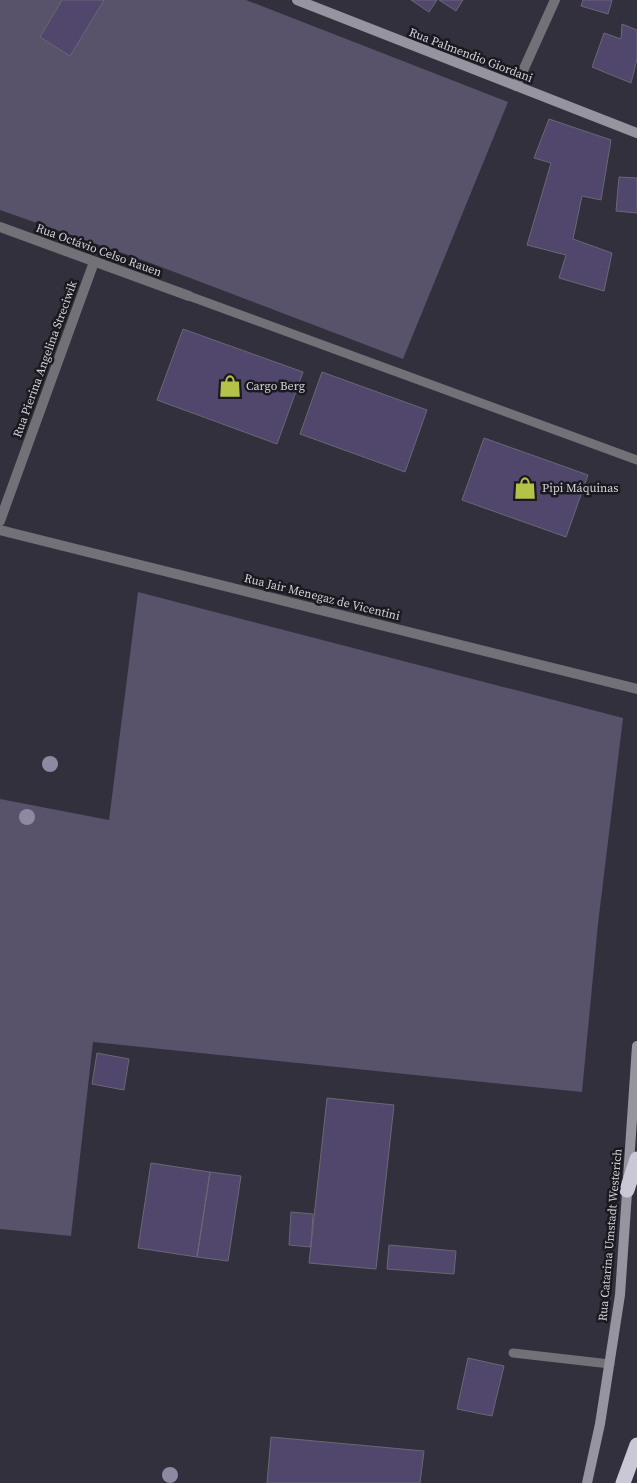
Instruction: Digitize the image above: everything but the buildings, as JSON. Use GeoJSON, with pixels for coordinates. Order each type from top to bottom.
{"type":"FeatureCollection","features":[{"type":"Feature","properties":{"kind":"highway"},"geometry":{"type":"LineString","coordinates":[[627,1190],[637,1159]]}},
{"type":"Feature","properties":{"kind":"highway"},"geometry":{"type":"LineString","coordinates":[[623,1483],[637,1444]]}},
{"type":"Feature","properties":{"kind":"street","name":"Rua Palmendio Giordani"},"geometry":{"type":"LineString","coordinates":[[296,0],[637,133]]}},
{"type":"Feature","properties":{"kind":"street"},"geometry":{"type":"LineString","coordinates":[[516,86],[555,0]]}},
{"type":"Feature","properties":{"kind":"street","name":"Rua Octávio Celso Rauen"},"geometry":{"type":"LineString","coordinates":[[0,227],[189,296]]}},
{"type":"Feature","properties":{"kind":"street","name":"Rua Pierina Angelina Streciwik"},"geometry":{"type":"LineString","coordinates":[[0,521],[94,262]]}},
{"type":"Feature","properties":{"kind":"street","name":"Rua Jair Menegaz de Vicentini"},"geometry":{"type":"LineString","coordinates":[[0,530],[637,689]]}},
{"type":"Feature","properties":{"kind":"street","name":"Rua Catarina Umstadt Westerich"},"geometry":{"type":"LineString","coordinates":[[587,1483],[600,1424],[620,1295],[637,1046]]}},
{"type":"Feature","properties":{"kind":"lane"},"geometry":{"type":"LineString","coordinates":[[189,296],[637,460]]}},
{"type":"Feature","properties":{"kind":"lane"},"geometry":{"type":"LineString","coordinates":[[513,1352],[610,1364]]}},
{"type":"Feature","properties":{"kind":"shaded area"},"geometry":{"type":"Polygon","coordinates":[[[0,0],[246,0],[508,102],[403,359],[148,262],[0,210],[0,0]]]}},
{"type":"Feature","properties":{"kind":"shaded area"},"geometry":{"type":"Polygon","coordinates":[[[138,592],[623,718],[598,924],[582,1092],[93,1042],[71,1236],[0,1229],[0,799],[109,820],[138,592]]]}},
{"type":"Feature","properties":{"kind":"place","name":"Cargo Berg"},"geometry":{"type":"Point","coordinates":[230,386]}},
{"type":"Feature","properties":{"kind":"place","name":"Pipi Máquinas"},"geometry":{"type":"Point","coordinates":[525,488]}}]}
